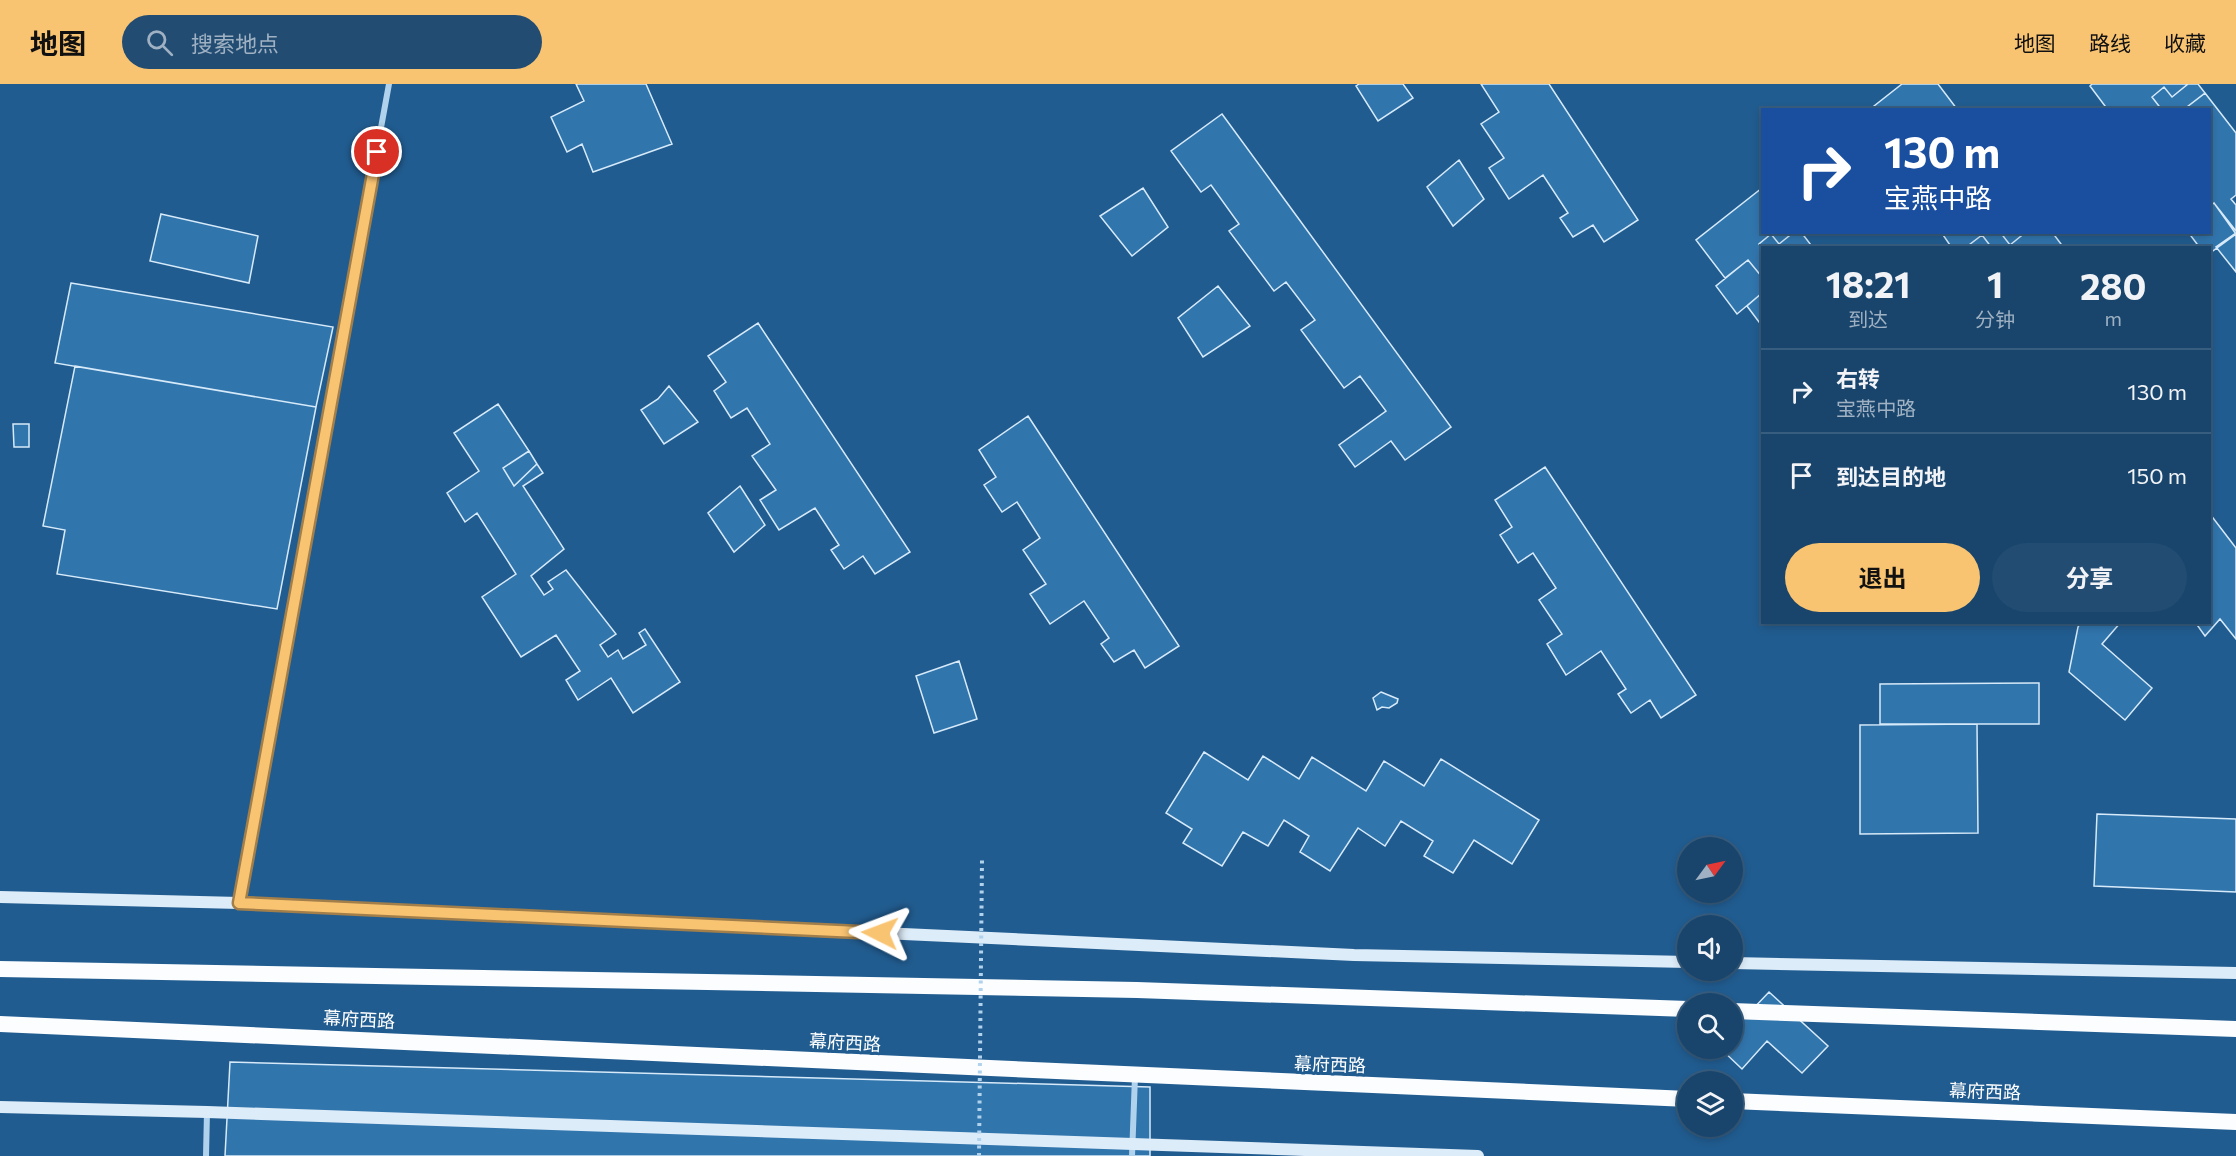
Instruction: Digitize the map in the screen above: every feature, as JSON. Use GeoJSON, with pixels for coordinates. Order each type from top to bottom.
{"type":"FeatureCollection","features":[{"type":"Feature","properties":{"kind":"highway"},"geometry":{"type":"LineString","coordinates":[[0,969],[1137,990],[1677,1010]]}},
{"type":"Feature","properties":{"kind":"highway"},"geometry":{"type":"LineString","coordinates":[[1743,1011],[2236,1029]]}},
{"type":"Feature","properties":{"kind":"highway","name":"幕府西路"},"geometry":{"type":"LineString","coordinates":[[0,1024],[1677,1099]]}},
{"type":"Feature","properties":{"kind":"highway","name":"幕府西路"},"geometry":{"type":"LineString","coordinates":[[1743,1101],[2236,1122]]}},
{"type":"Feature","properties":{"kind":"main road"},"geometry":{"type":"LineString","coordinates":[[0,897],[239,903],[1354,955],[1677,962]]}},
{"type":"Feature","properties":{"kind":"main road"},"geometry":{"type":"LineString","coordinates":[[1743,963],[2236,972]]}},
{"type":"Feature","properties":{"kind":"main road"},"geometry":{"type":"LineString","coordinates":[[0,1107],[207,1112],[1132,1150],[1478,1156]]}},
{"type":"Feature","properties":{"kind":"street"},"geometry":{"type":"LineString","coordinates":[[239,903],[389,84]]}},
{"type":"Feature","properties":{"kind":"street"},"geometry":{"type":"LineString","coordinates":[[1132,1150],[1135,1076]]}},
{"type":"Feature","properties":{"kind":"street"},"geometry":{"type":"LineString","coordinates":[[206,1156],[207,1112]]}},
{"type":"Feature","properties":{"kind":"path"},"geometry":{"type":"LineString","coordinates":[[979,1156],[982,860]]}},
{"type":"Feature","properties":{"kind":"building"},"geometry":{"type":"Polygon","coordinates":[[[576,84],[646,84],[672,144],[593,172],[582,144],[567,152],[551,117],[584,101],[576,84]]]}},
{"type":"Feature","properties":{"kind":"building"},"geometry":{"type":"Polygon","coordinates":[[[1359,84],[1403,84],[1413,98],[1378,121],[1356,86],[1359,84]]]}},
{"type":"Feature","properties":{"kind":"building"},"geometry":{"type":"Polygon","coordinates":[[[1481,84],[1549,84],[1638,220],[1604,242],[1593,225],[1573,237],[1560,218],[1568,213],[1543,175],[1509,199],[1489,168],[1504,158],[1481,124],[1499,112],[1481,84]]]}},
{"type":"Feature","properties":{"kind":"building"},"geometry":{"type":"Polygon","coordinates":[[[1902,84],[1938,84],[1956,108],[1872,108],[1902,84]]]}},
{"type":"Feature","properties":{"kind":"building"},"geometry":{"type":"Polygon","coordinates":[[[2092,84],[2188,84],[2172,97],[2164,87],[2152,97],[2160,108],[2106,108],[2090,86],[2092,84]]]}},
{"type":"Feature","properties":{"kind":"building"},"geometry":{"type":"Polygon","coordinates":[[[2188,84],[2198,84],[2205,93],[2186,108],[2160,108],[2152,97],[2164,87],[2172,97],[2188,84]]]}},
{"type":"Feature","properties":{"kind":"building"},"geometry":{"type":"Polygon","coordinates":[[[2205,93],[2236,133],[2236,195],[2231,199],[2236,205],[2236,231],[2214,203],[2211,205],[2211,108],[2186,108],[2205,93]]]}},
{"type":"Feature","properties":{"kind":"building"},"geometry":{"type":"Polygon","coordinates":[[[1222,114],[1451,427],[1405,460],[1391,441],[1355,467],[1339,445],[1386,411],[1360,376],[1344,388],[1301,330],[1315,320],[1286,282],[1274,291],[1229,231],[1239,224],[1211,185],[1201,192],[1171,151],[1222,114]]]}},
{"type":"Feature","properties":{"kind":"building"},"geometry":{"type":"Polygon","coordinates":[[[1459,160],[1484,199],[1453,226],[1427,187],[1459,160]]]}},
{"type":"Feature","properties":{"kind":"building"},"geometry":{"type":"Polygon","coordinates":[[[1143,188],[1168,227],[1132,256],[1100,216],[1143,188]]]}},
{"type":"Feature","properties":{"kind":"building"},"geometry":{"type":"Polygon","coordinates":[[[1761,189],[1761,234],[1771,234],[1759,244],[1761,276],[1748,260],[1725,278],[1696,240],[1761,189]]]}},
{"type":"Feature","properties":{"kind":"building"},"geometry":{"type":"Polygon","coordinates":[[[2214,203],[2236,234],[2211,252],[2211,246],[2198,246],[2190,234],[2211,234],[2211,205],[2214,203]]]}},
{"type":"Feature","properties":{"kind":"building"},"geometry":{"type":"Polygon","coordinates":[[[161,214],[258,236],[249,283],[150,261],[161,214]]]}},
{"type":"Feature","properties":{"kind":"building"},"geometry":{"type":"Polygon","coordinates":[[[2236,233],[2236,272],[2216,247],[2236,233]]]}},
{"type":"Feature","properties":{"kind":"building"},"geometry":{"type":"Polygon","coordinates":[[[1771,234],[1792,234],[1779,244],[1771,234]]]}},
{"type":"Feature","properties":{"kind":"building"},"geometry":{"type":"Polygon","coordinates":[[[1771,234],[1779,244],[1792,234],[1803,234],[1811,245],[1761,247],[1759,244],[1771,234]]]}},
{"type":"Feature","properties":{"kind":"building"},"geometry":{"type":"Polygon","coordinates":[[[1942,234],[2002,234],[2010,245],[2024,234],[2054,234],[2062,246],[1990,246],[1982,235],[1968,246],[1951,246],[1942,234]]]}},
{"type":"Feature","properties":{"kind":"building"},"geometry":{"type":"Polygon","coordinates":[[[2002,234],[2024,234],[2010,245],[2002,234]]]}},
{"type":"Feature","properties":{"kind":"building"},"geometry":{"type":"Polygon","coordinates":[[[1982,235],[1990,246],[1968,246],[1982,235]]]}},
{"type":"Feature","properties":{"kind":"building"},"geometry":{"type":"Polygon","coordinates":[[[1748,260],[1761,276],[1761,294],[1737,314],[1716,286],[1748,260]]]}},
{"type":"Feature","properties":{"kind":"building"},"geometry":{"type":"Polygon","coordinates":[[[71,283],[333,327],[316,407],[55,363],[71,283]]]}},
{"type":"Feature","properties":{"kind":"building"},"geometry":{"type":"Polygon","coordinates":[[[1218,286],[1250,326],[1203,357],[1178,318],[1218,286]]]}},
{"type":"Feature","properties":{"kind":"building"},"geometry":{"type":"Polygon","coordinates":[[[1761,294],[1761,325],[1747,306],[1761,294]]]}},
{"type":"Feature","properties":{"kind":"building"},"geometry":{"type":"Polygon","coordinates":[[[758,323],[910,552],[875,574],[863,556],[844,569],[831,550],[839,545],[815,508],[779,530],[760,500],[776,490],[752,456],[770,444],[747,408],[731,418],[714,391],[726,382],[708,356],[758,323]]]}},
{"type":"Feature","properties":{"kind":"building"},"geometry":{"type":"Polygon","coordinates":[[[75,366],[316,407],[277,609],[57,574],[65,530],[43,526],[75,366]]]}},
{"type":"Feature","properties":{"kind":"building"},"geometry":{"type":"Polygon","coordinates":[[[669,386],[698,422],[664,444],[641,410],[658,399],[669,386]]]}},
{"type":"Feature","properties":{"kind":"building"},"geometry":{"type":"Polygon","coordinates":[[[498,404],[529,451],[503,468],[514,486],[537,464],[543,473],[523,486],[564,549],[531,576],[544,595],[553,589],[548,582],[566,570],[616,634],[600,645],[608,657],[618,650],[623,659],[646,645],[639,633],[645,629],[680,682],[633,713],[611,678],[578,700],[566,680],[580,671],[556,635],[521,657],[482,597],[516,574],[477,513],[465,522],[447,493],[479,471],[454,433],[498,404]]]}},
{"type":"Feature","properties":{"kind":"building"},"geometry":{"type":"Polygon","coordinates":[[[1028,416],[1179,646],[1145,668],[1134,650],[1114,662],[1101,644],[1109,638],[1084,601],[1050,624],[1030,594],[1046,584],[1023,550],[1040,538],[1017,502],[1002,512],[984,485],[996,477],[979,450],[1028,416]]]}},
{"type":"Feature","properties":{"kind":"building"},"geometry":{"type":"Polygon","coordinates":[[[13,424],[29,424],[29,447],[14,447],[13,424]]]}},
{"type":"Feature","properties":{"kind":"building"},"geometry":{"type":"Polygon","coordinates":[[[529,451],[537,464],[514,486],[503,468],[529,451]]]}},
{"type":"Feature","properties":{"kind":"building"},"geometry":{"type":"Polygon","coordinates":[[[1545,467],[1696,695],[1661,718],[1650,700],[1631,713],[1618,694],[1626,689],[1601,651],[1566,675],[1547,644],[1562,634],[1539,600],[1556,588],[1533,553],[1518,563],[1500,535],[1512,527],[1495,500],[1545,467]]]}},
{"type":"Feature","properties":{"kind":"building"},"geometry":{"type":"Polygon","coordinates":[[[740,486],[765,525],[734,552],[708,513],[740,486]]]}},
{"type":"Feature","properties":{"kind":"building"},"geometry":{"type":"Polygon","coordinates":[[[2211,515],[2236,548],[2236,639],[2220,619],[2205,636],[2196,624],[2211,624],[2211,515]]]}},
{"type":"Feature","properties":{"kind":"building"},"geometry":{"type":"Polygon","coordinates":[[[2080,624],[2119,624],[2102,644],[2152,688],[2125,720],[2069,672],[2080,624]]]}},
{"type":"Feature","properties":{"kind":"building"},"geometry":{"type":"Polygon","coordinates":[[[959,661],[977,719],[934,733],[916,676],[959,661]]]}},
{"type":"Feature","properties":{"kind":"building"},"geometry":{"type":"Polygon","coordinates":[[[2039,683],[2039,724],[1880,724],[1880,684],[2039,683]]]}},
{"type":"Feature","properties":{"kind":"building"},"geometry":{"type":"Polygon","coordinates":[[[1381,692],[1398,699],[1397,703],[1389,708],[1382,707],[1377,710],[1373,698],[1381,692]]]}},
{"type":"Feature","properties":{"kind":"building"},"geometry":{"type":"Polygon","coordinates":[[[1977,724],[1978,833],[1860,834],[1860,725],[1977,724]]]}},
{"type":"Feature","properties":{"kind":"building"},"geometry":{"type":"Polygon","coordinates":[[[1204,752],[1248,780],[1263,756],[1299,779],[1312,757],[1366,791],[1384,761],[1424,786],[1441,759],[1539,820],[1512,864],[1474,840],[1453,873],[1424,856],[1433,841],[1401,821],[1385,846],[1358,828],[1330,871],[1300,852],[1309,836],[1284,820],[1268,846],[1243,832],[1222,866],[1183,843],[1192,829],[1166,813],[1204,752]]]}},
{"type":"Feature","properties":{"kind":"building"},"geometry":{"type":"Polygon","coordinates":[[[2097,814],[2236,819],[2236,892],[2094,886],[2097,814]]]}},
{"type":"Feature","properties":{"kind":"building"},"geometry":{"type":"Polygon","coordinates":[[[1769,992],[1828,1046],[1802,1073],[1767,1041],[1742,1069],[1732,1059],[1743,1059],[1743,1019],[1769,992]]]}},
{"type":"Feature","properties":{"kind":"building"},"geometry":{"type":"Polygon","coordinates":[[[230,1062],[1150,1087],[1150,1156],[225,1156],[230,1062]]]}},
{"type":"Feature","properties":{"kind":"route"},"geometry":{"type":"LineString","coordinates":[[377,152],[239,903],[880,933]]}}]}
